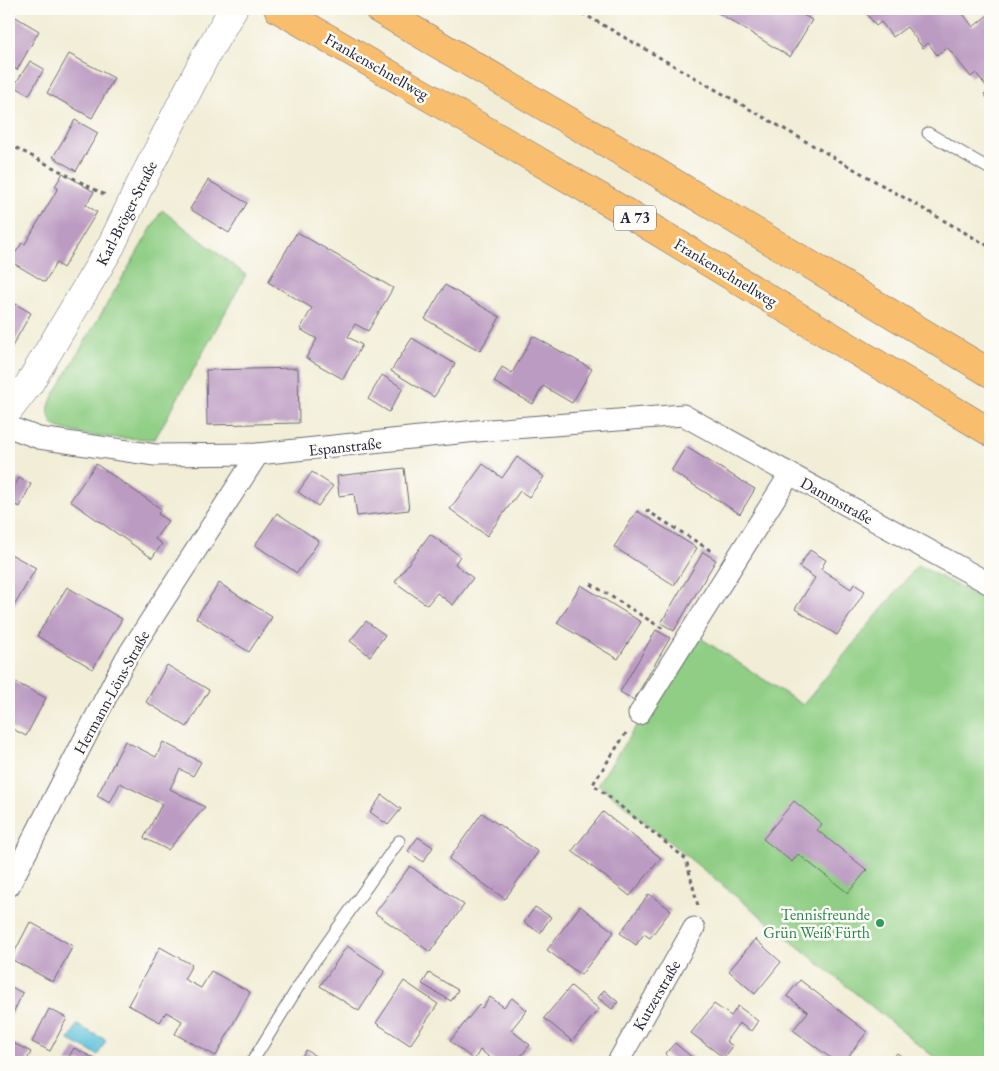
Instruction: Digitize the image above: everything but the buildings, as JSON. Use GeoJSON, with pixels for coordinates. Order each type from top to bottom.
{"type":"FeatureCollection","features":[{"type":"Feature","properties":{"kind":"highway","name":"Frankenschnellweg"},"geometry":{"type":"LineString","coordinates":[[278,9],[617,207],[990,432]]}},
{"type":"Feature","properties":{"kind":"highway"},"geometry":{"type":"LineString","coordinates":[[378,9],[656,172],[990,373]]}},
{"type":"Feature","properties":{"kind":"street","name":"Karl-Bröger-Straße"},"geometry":{"type":"LineString","coordinates":[[9,410],[29,384],[112,246],[141,182],[205,57],[233,9]]}},
{"type":"Feature","properties":{"kind":"street","name":"Espanstraße"},"geometry":{"type":"LineString","coordinates":[[9,428],[39,438],[155,455],[258,454],[477,431],[683,416]]}},
{"type":"Feature","properties":{"kind":"street","name":"Dammstraße"},"geometry":{"type":"LineString","coordinates":[[683,416],[990,584]]}},
{"type":"Feature","properties":{"kind":"street","name":"Hermann-Löns-Straße"},"geometry":{"type":"LineString","coordinates":[[9,886],[125,660],[258,454]]}},
{"type":"Feature","properties":{"kind":"street"},"geometry":{"type":"LineString","coordinates":[[639,714],[790,474]]}},
{"type":"Feature","properties":{"kind":"street","name":"Kutzerstraße"},"geometry":{"type":"LineString","coordinates":[[618,1062],[694,928]]}},
{"type":"Feature","properties":{"kind":"lane"},"geometry":{"type":"LineString","coordinates":[[928,133],[990,169]]}},
{"type":"Feature","properties":{"kind":"lane"},"geometry":{"type":"LineString","coordinates":[[252,1062],[311,966],[399,841]]}},
{"type":"Feature","properties":{"kind":"path"},"geometry":{"type":"LineString","coordinates":[[575,9],[990,247]]}},
{"type":"Feature","properties":{"kind":"path"},"geometry":{"type":"LineString","coordinates":[[9,144],[130,208]]}},
{"type":"Feature","properties":{"kind":"path"},"geometry":{"type":"LineString","coordinates":[[646,510],[733,564]]}},
{"type":"Feature","properties":{"kind":"path"},"geometry":{"type":"LineString","coordinates":[[591,584],[684,642]]}},
{"type":"Feature","properties":{"kind":"path"},"geometry":{"type":"LineString","coordinates":[[639,714],[593,784],[686,859],[702,920],[694,928]]}},
{"type":"Feature","properties":{"kind":"green space"},"geometry":{"type":"Polygon","coordinates":[[[162,210],[246,275],[155,439],[90,435],[65,430],[53,425],[48,411],[53,396],[162,210]]]}},
{"type":"Feature","properties":{"kind":"green space","name":"Tennisfreunde Grün Weiß Fürth"},"geometry":{"type":"Polygon","coordinates":[[[918,565],[990,603],[990,1062],[940,1062],[598,784],[696,635],[803,705],[918,565]]]}},
{"type":"Feature","properties":{"kind":"water"},"geometry":{"type":"Polygon","coordinates":[[[77,1025],[106,1040],[98,1055],[69,1040],[77,1025]]]}},
{"type":"Feature","properties":{"kind":"place","name":"Tennisfreunde Grün Weiß Fürth"},"geometry":{"type":"Point","coordinates":[880,923]}}]}
